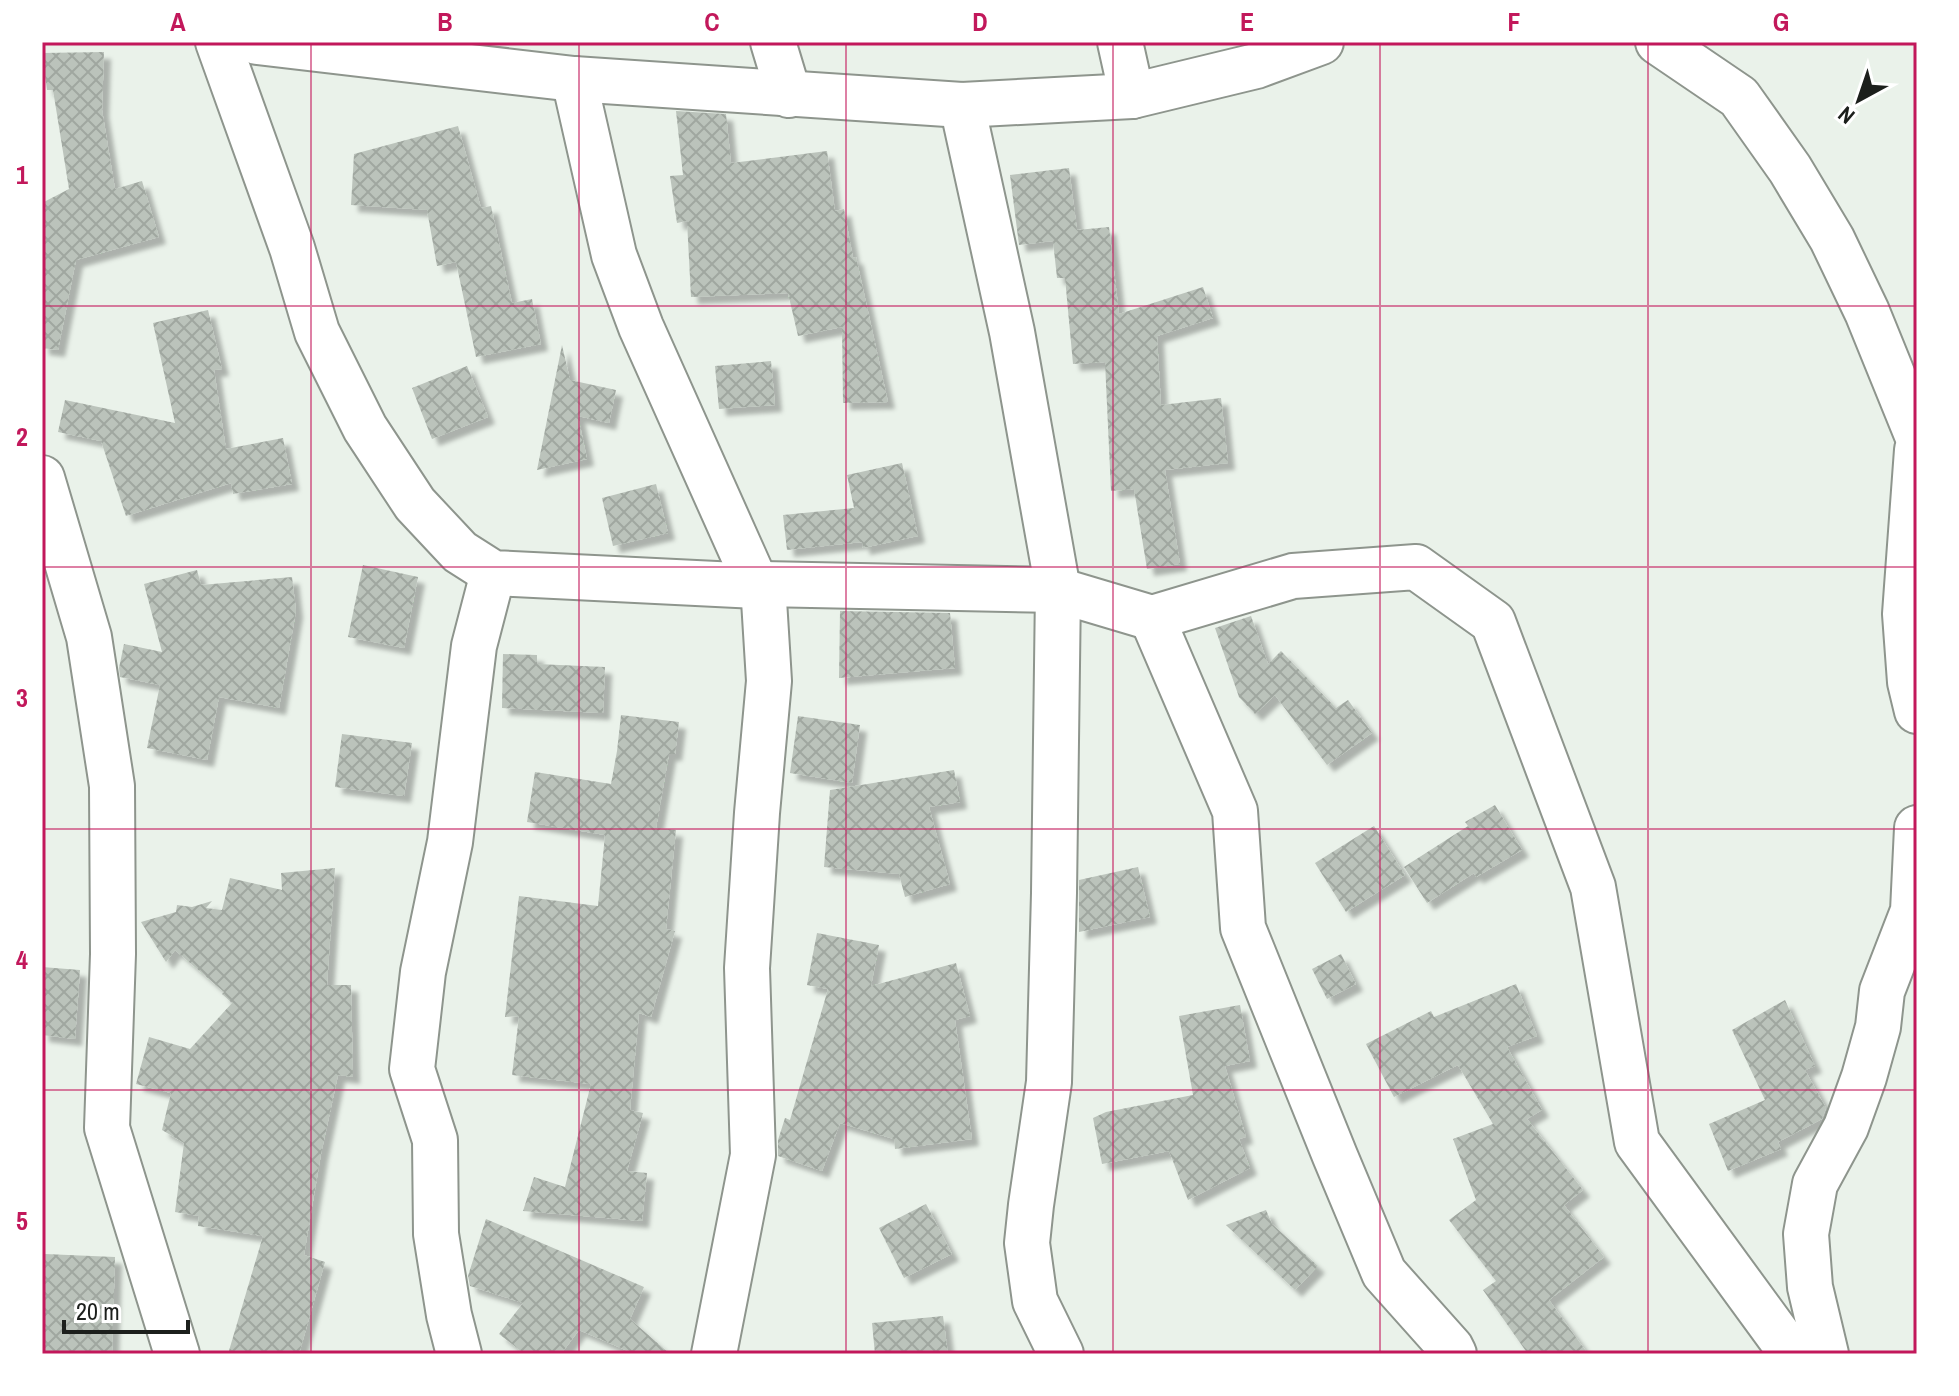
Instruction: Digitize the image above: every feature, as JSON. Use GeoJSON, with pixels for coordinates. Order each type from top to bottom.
{"type":"FeatureCollection","features":[{"type":"Feature","properties":{"kind":"street"},"geometry":{"type":"LineString","coordinates":[[218,42],[292,248],[317,332],[365,428],[415,504],[460,552],[493,573],[760,585],[1058,590],[1152,618],[1293,576],[1416,567],[1493,622],[1593,887],[1637,1142],[1792,1354]]}},
{"type":"Feature","properties":{"kind":"street"},"geometry":{"type":"LineString","coordinates":[[257,42],[491,56],[574,79],[962,105],[1132,96],[1256,66],[1321,42]]}},
{"type":"Feature","properties":{"kind":"street"},"geometry":{"type":"LineString","coordinates":[[773,42],[789,95]]}},
{"type":"Feature","properties":{"kind":"street"},"geometry":{"type":"LineString","coordinates":[[1120,42],[1132,96]]}},
{"type":"Feature","properties":{"kind":"street"},"geometry":{"type":"LineString","coordinates":[[1658,42],[1739,97],[1790,169],[1832,239],[1867,312],[1917,435]]}},
{"type":"Feature","properties":{"kind":"street"},"geometry":{"type":"LineString","coordinates":[[574,79],[614,255],[641,327],[760,585],[769,681],[747,968],[753,1155],[714,1354]]}},
{"type":"Feature","properties":{"kind":"street"},"geometry":{"type":"LineString","coordinates":[[962,105],[1012,332],[1058,590],[1049,1082],[1027,1243],[1035,1301],[1061,1354]]}},
{"type":"Feature","properties":{"kind":"street"},"geometry":{"type":"LineString","coordinates":[[1917,450],[1905,614],[1910,682],[1917,711]]}},
{"type":"Feature","properties":{"kind":"street"},"geometry":{"type":"LineString","coordinates":[[42,478],[89,637],[112,786],[113,954],[107,1128],[177,1354]]}},
{"type":"Feature","properties":{"kind":"street"},"geometry":{"type":"LineString","coordinates":[[459,1354],[449,1315],[436,1234],[435,1140],[412,1069],[423,972],[450,842],[474,646],[493,573]]}},
{"type":"Feature","properties":{"kind":"street"},"geometry":{"type":"LineString","coordinates":[[1152,618],[1235,811],[1243,928],[1335,1156],[1384,1273],[1454,1354]]}},
{"type":"Feature","properties":{"kind":"street"},"geometry":{"type":"LineString","coordinates":[[1826,1354],[1810,1287],[1806,1234],[1815,1184],[1846,1127],[1855,1102],[1878,1027],[1882,991],[1913,911],[1917,828]]}},
{"type":"Feature","properties":{"kind":"building"},"geometry":{"type":"Polygon","coordinates":[[[104,52],[102,110],[115,189],[142,181],[159,237],[76,260],[58,350],[42,348],[42,203],[69,189],[53,90],[47,90],[42,53],[104,52]]]}},
{"type":"Feature","properties":{"kind":"building"},"geometry":{"type":"Polygon","coordinates":[[[676,111],[726,114],[731,163],[827,151],[835,211],[844,209],[888,402],[843,403],[842,327],[798,336],[788,293],[691,297],[687,221],[677,223],[670,176],[683,175],[676,111]]]}},
{"type":"Feature","properties":{"kind":"building"},"geometry":{"type":"Polygon","coordinates":[[[458,126],[481,208],[491,206],[512,303],[532,299],[541,344],[476,357],[456,262],[437,266],[427,210],[351,205],[354,154],[458,126]]]}},
{"type":"Feature","properties":{"kind":"building"},"geometry":{"type":"Polygon","coordinates":[[[1069,168],[1077,230],[1109,227],[1119,314],[1203,287],[1213,318],[1157,336],[1161,405],[1221,398],[1228,463],[1165,470],[1180,564],[1147,569],[1134,489],[1111,491],[1105,362],[1073,364],[1065,278],[1057,278],[1053,241],[1019,245],[1010,175],[1069,168]]]}},
{"type":"Feature","properties":{"kind":"building"},"geometry":{"type":"Polygon","coordinates":[[[208,310],[222,369],[214,370],[226,449],[283,438],[292,484],[233,494],[231,483],[126,516],[101,441],[58,432],[65,400],[175,423],[153,323],[208,310]]]}},
{"type":"Feature","properties":{"kind":"building"},"geometry":{"type":"Polygon","coordinates":[[[562,345],[570,380],[616,390],[609,423],[578,416],[587,459],[537,470],[562,345]]]}},
{"type":"Feature","properties":{"kind":"building"},"geometry":{"type":"Polygon","coordinates":[[[771,361],[775,405],[719,409],[715,366],[771,361]]]}},
{"type":"Feature","properties":{"kind":"building"},"geometry":{"type":"Polygon","coordinates":[[[467,366],[488,417],[432,439],[412,388],[467,366]]]}},
{"type":"Feature","properties":{"kind":"building"},"geometry":{"type":"Polygon","coordinates":[[[902,463],[918,536],[863,548],[862,542],[787,550],[783,515],[854,508],[847,475],[902,463]]]}},
{"type":"Feature","properties":{"kind":"building"},"geometry":{"type":"Polygon","coordinates":[[[656,484],[668,533],[613,546],[602,498],[656,484]]]}},
{"type":"Feature","properties":{"kind":"building"},"geometry":{"type":"Polygon","coordinates":[[[363,565],[418,577],[404,648],[348,637],[363,565]]]}},
{"type":"Feature","properties":{"kind":"building"},"geometry":{"type":"Polygon","coordinates":[[[197,570],[201,585],[292,577],[296,611],[279,708],[219,697],[207,760],[147,748],[160,685],[120,677],[119,668],[124,644],[162,652],[144,584],[197,570]]]}},
{"type":"Feature","properties":{"kind":"building"},"geometry":{"type":"Polygon","coordinates":[[[840,611],[950,613],[955,668],[839,678],[840,611]]]}},
{"type":"Feature","properties":{"kind":"building"},"geometry":{"type":"Polygon","coordinates":[[[1251,616],[1268,664],[1281,651],[1336,708],[1348,700],[1372,733],[1327,765],[1275,695],[1255,714],[1239,697],[1215,628],[1251,616]]]}},
{"type":"Feature","properties":{"kind":"building"},"geometry":{"type":"Polygon","coordinates":[[[503,654],[537,655],[537,664],[605,667],[603,713],[502,708],[503,654]]]}},
{"type":"Feature","properties":{"kind":"building"},"geometry":{"type":"Polygon","coordinates":[[[621,715],[679,722],[675,754],[669,754],[656,828],[676,830],[666,929],[675,931],[651,1017],[639,1013],[630,1110],[643,1113],[627,1171],[647,1173],[642,1221],[523,1211],[534,1177],[565,1187],[591,1084],[512,1075],[519,1016],[505,1017],[519,896],[598,906],[605,835],[527,822],[535,772],[611,784],[621,715]]]}},
{"type":"Feature","properties":{"kind":"building"},"geometry":{"type":"Polygon","coordinates":[[[798,716],[860,725],[852,783],[790,773],[798,716]]]}},
{"type":"Feature","properties":{"kind":"building"},"geometry":{"type":"Polygon","coordinates":[[[342,734],[412,743],[404,796],[335,787],[342,734]]]}},
{"type":"Feature","properties":{"kind":"building"},"geometry":{"type":"Polygon","coordinates":[[[954,770],[960,802],[929,807],[950,884],[905,897],[899,874],[824,867],[830,790],[954,770]]]}},
{"type":"Feature","properties":{"kind":"building"},"geometry":{"type":"Polygon","coordinates":[[[1495,805],[1522,850],[1476,877],[1474,873],[1427,903],[1404,867],[1468,826],[1465,822],[1495,805]]]}},
{"type":"Feature","properties":{"kind":"building"},"geometry":{"type":"Polygon","coordinates":[[[1374,826],[1405,875],[1346,912],[1315,863],[1374,826]]]}},
{"type":"Feature","properties":{"kind":"building"},"geometry":{"type":"Polygon","coordinates":[[[1138,867],[1150,917],[1079,932],[1079,880],[1138,867]]]}},
{"type":"Feature","properties":{"kind":"building"},"geometry":{"type":"Polygon","coordinates":[[[335,868],[327,985],[351,985],[353,1077],[338,1075],[304,1255],[325,1262],[299,1354],[228,1354],[263,1236],[198,1226],[199,1216],[175,1212],[184,1143],[162,1130],[171,1093],[136,1084],[149,1037],[190,1049],[232,1003],[222,994],[224,992],[175,950],[166,962],[141,922],[176,912],[177,905],[192,907],[212,901],[206,908],[222,910],[230,878],[282,890],[281,873],[335,868]]]}},
{"type":"Feature","properties":{"kind":"building"},"geometry":{"type":"Polygon","coordinates":[[[817,933],[879,945],[871,986],[956,963],[970,1016],[955,1020],[972,1139],[895,1149],[894,1139],[840,1123],[822,1171],[778,1156],[778,1140],[785,1118],[790,1120],[828,989],[807,985],[817,933]]]}},
{"type":"Feature","properties":{"kind":"building"},"geometry":{"type":"Polygon","coordinates":[[[1341,954],[1356,984],[1327,999],[1312,969],[1341,954]]]}},
{"type":"Feature","properties":{"kind":"building"},"geometry":{"type":"Polygon","coordinates":[[[42,967],[80,970],[75,1039],[42,1035],[42,967]]]}},
{"type":"Feature","properties":{"kind":"building"},"geometry":{"type":"Polygon","coordinates":[[[1516,984],[1537,1036],[1507,1047],[1542,1110],[1527,1119],[1583,1190],[1564,1205],[1604,1257],[1549,1300],[1588,1354],[1528,1354],[1483,1290],[1496,1281],[1449,1220],[1476,1200],[1453,1139],[1493,1124],[1458,1065],[1394,1097],[1366,1044],[1431,1011],[1434,1017],[1516,984]]]}},
{"type":"Feature","properties":{"kind":"building"},"geometry":{"type":"Polygon","coordinates":[[[1785,1000],[1815,1066],[1805,1070],[1826,1108],[1822,1119],[1778,1142],[1781,1149],[1728,1171],[1709,1124],[1765,1100],[1732,1030],[1785,1000]]]}},
{"type":"Feature","properties":{"kind":"building"},"geometry":{"type":"Polygon","coordinates":[[[1240,1005],[1250,1061],[1225,1066],[1246,1137],[1239,1139],[1250,1168],[1188,1200],[1169,1151],[1102,1164],[1093,1118],[1106,1112],[1193,1095],[1179,1016],[1240,1005]]]}},
{"type":"Feature","properties":{"kind":"building"},"geometry":{"type":"Polygon","coordinates":[[[926,1204],[952,1254],[904,1278],[879,1228],[926,1204]]]}},
{"type":"Feature","properties":{"kind":"building"},"geometry":{"type":"Polygon","coordinates":[[[1266,1210],[1272,1224],[1318,1266],[1295,1290],[1226,1225],[1266,1210]]]}},
{"type":"Feature","properties":{"kind":"building"},"geometry":{"type":"Polygon","coordinates":[[[486,1219],[644,1287],[630,1319],[670,1354],[635,1354],[579,1330],[561,1354],[525,1354],[499,1334],[523,1303],[470,1286],[468,1276],[486,1219]]]}},
{"type":"Feature","properties":{"kind":"building"},"geometry":{"type":"Polygon","coordinates":[[[45,1254],[115,1257],[112,1354],[42,1354],[45,1254]]]}},
{"type":"Feature","properties":{"kind":"building"},"geometry":{"type":"Polygon","coordinates":[[[943,1316],[948,1354],[875,1354],[872,1323],[943,1316]]]}}]}
